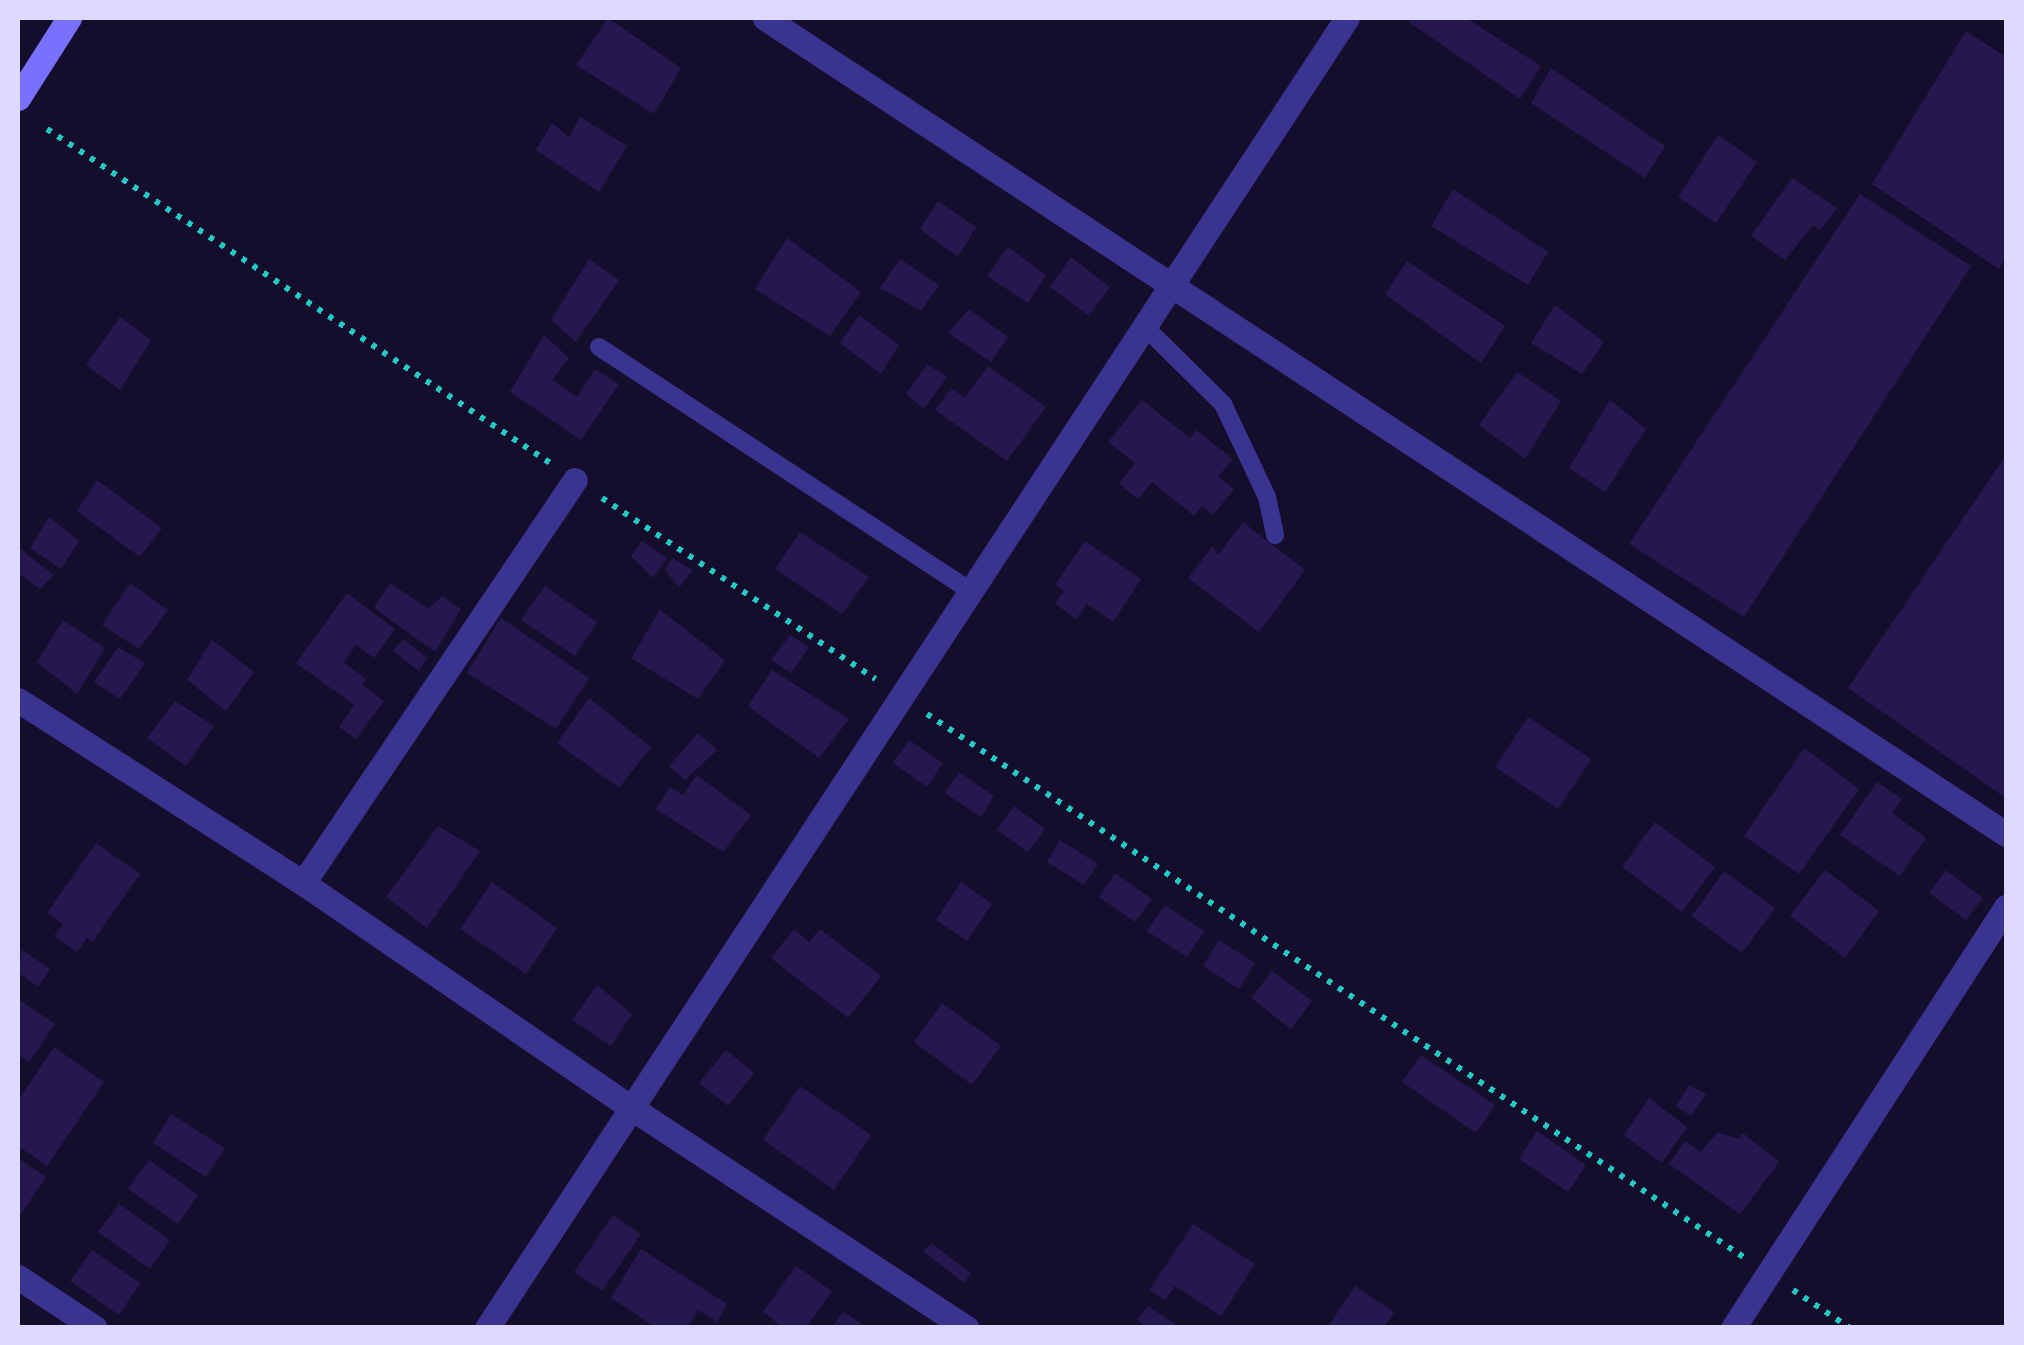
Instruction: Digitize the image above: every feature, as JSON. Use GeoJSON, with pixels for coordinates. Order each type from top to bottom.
{"type":"FeatureCollection","features":[{"type":"Feature","properties":{"kind":"main road"},"geometry":{"type":"LineString","coordinates":[[18,98],[69,18]]}},
{"type":"Feature","properties":{"kind":"street"},"geometry":{"type":"LineString","coordinates":[[765,18],[2006,834]]}},
{"type":"Feature","properties":{"kind":"street"},"geometry":{"type":"LineString","coordinates":[[487,1328],[1348,18]]}},
{"type":"Feature","properties":{"kind":"street"},"geometry":{"type":"LineString","coordinates":[[303,883],[575,480]]}},
{"type":"Feature","properties":{"kind":"street"},"geometry":{"type":"LineString","coordinates":[[18,700],[303,883],[630,1107],[967,1328]]}},
{"type":"Feature","properties":{"kind":"street"},"geometry":{"type":"LineString","coordinates":[[1733,1328],[2006,908]]}},
{"type":"Feature","properties":{"kind":"street"},"geometry":{"type":"LineString","coordinates":[[18,1277],[94,1328]]}},
{"type":"Feature","properties":{"kind":"lane"},"geometry":{"type":"LineString","coordinates":[[1145,327],[1222,404],[1267,497],[1275,534]]}},
{"type":"Feature","properties":{"kind":"lane"},"geometry":{"type":"LineString","coordinates":[[599,346],[971,591]]}},
{"type":"Feature","properties":{"kind":"path"},"geometry":{"type":"LineString","coordinates":[[48,128],[1850,1328]]}},
{"type":"Feature","properties":{"kind":"building"},"geometry":{"type":"Polygon","coordinates":[[[608,18],[681,68],[654,114],[576,65],[608,18]]]}},
{"type":"Feature","properties":{"kind":"building"},"geometry":{"type":"Polygon","coordinates":[[[1412,18],[1466,18],[1541,66],[1520,99],[1409,22],[1412,18]]]}},
{"type":"Feature","properties":{"kind":"building"},"geometry":{"type":"Polygon","coordinates":[[[1966,31],[2006,57],[2006,256],[1999,269],[1872,184],[1966,31]]]}},
{"type":"Feature","properties":{"kind":"building"},"geometry":{"type":"Polygon","coordinates":[[[1551,68],[1665,146],[1645,178],[1531,103],[1551,68]]]}},
{"type":"Feature","properties":{"kind":"building"},"geometry":{"type":"Polygon","coordinates":[[[580,117],[627,146],[599,192],[536,150],[552,123],[569,137],[580,117]]]}},
{"type":"Feature","properties":{"kind":"building"},"geometry":{"type":"Polygon","coordinates":[[[1718,135],[1757,162],[1716,223],[1678,197],[1718,135]]]}},
{"type":"Feature","properties":{"kind":"building"},"geometry":{"type":"Polygon","coordinates":[[[1792,178],[1837,208],[1820,230],[1813,225],[1785,260],[1751,236],[1792,178]]]}},
{"type":"Feature","properties":{"kind":"building"},"geometry":{"type":"Polygon","coordinates":[[[1453,189],[1548,252],[1528,285],[1431,226],[1453,189]]]}},
{"type":"Feature","properties":{"kind":"building"},"geometry":{"type":"Polygon","coordinates":[[[1860,194],[1971,266],[1744,617],[1629,544],[1860,194]]]}},
{"type":"Feature","properties":{"kind":"building"},"geometry":{"type":"Polygon","coordinates":[[[938,201],[976,227],[958,257],[920,229],[938,201]]]}},
{"type":"Feature","properties":{"kind":"building"},"geometry":{"type":"Polygon","coordinates":[[[787,238],[861,292],[830,336],[755,289],[787,238]]]}},
{"type":"Feature","properties":{"kind":"building"},"geometry":{"type":"Polygon","coordinates":[[[1008,247],[1046,275],[1028,303],[987,276],[1008,247]]]}},
{"type":"Feature","properties":{"kind":"building"},"geometry":{"type":"Polygon","coordinates":[[[1071,257],[1110,287],[1089,316],[1050,287],[1071,257]]]}},
{"type":"Feature","properties":{"kind":"building"},"geometry":{"type":"Polygon","coordinates":[[[589,259],[619,280],[576,342],[551,320],[589,259]]]}},
{"type":"Feature","properties":{"kind":"building"},"geometry":{"type":"Polygon","coordinates":[[[900,259],[939,285],[921,311],[880,288],[900,259]]]}},
{"type":"Feature","properties":{"kind":"building"},"geometry":{"type":"Polygon","coordinates":[[[1407,261],[1505,326],[1481,363],[1385,294],[1407,261]]]}},
{"type":"Feature","properties":{"kind":"building"},"geometry":{"type":"Polygon","coordinates":[[[1555,305],[1604,342],[1582,374],[1531,343],[1555,305]]]}},
{"type":"Feature","properties":{"kind":"building"},"geometry":{"type":"Polygon","coordinates":[[[969,309],[1008,337],[991,362],[948,333],[969,309]]]}},
{"type":"Feature","properties":{"kind":"building"},"geometry":{"type":"Polygon","coordinates":[[[859,315],[899,345],[881,374],[840,343],[859,315]]]}},
{"type":"Feature","properties":{"kind":"building"},"geometry":{"type":"Polygon","coordinates":[[[120,317],[151,340],[120,390],[86,365],[120,317]]]}},
{"type":"Feature","properties":{"kind":"building"},"geometry":{"type":"Polygon","coordinates":[[[544,335],[569,358],[552,380],[577,397],[595,369],[619,384],[581,440],[510,392],[544,335]]]}},
{"type":"Feature","properties":{"kind":"building"},"geometry":{"type":"Polygon","coordinates":[[[927,364],[947,377],[924,409],[906,394],[927,364]]]}},
{"type":"Feature","properties":{"kind":"building"},"geometry":{"type":"Polygon","coordinates":[[[988,366],[1046,407],[1007,461],[935,410],[951,388],[965,398],[988,366]]]}},
{"type":"Feature","properties":{"kind":"building"},"geometry":{"type":"Polygon","coordinates":[[[1517,372],[1561,401],[1525,459],[1479,425],[1517,372]]]}},
{"type":"Feature","properties":{"kind":"building"},"geometry":{"type":"Polygon","coordinates":[[[1142,400],[1190,438],[1196,430],[1233,459],[1218,477],[1234,489],[1213,515],[1202,506],[1194,516],[1152,482],[1138,499],[1119,484],[1135,463],[1108,442],[1142,400]]]}},
{"type":"Feature","properties":{"kind":"building"},"geometry":{"type":"Polygon","coordinates":[[[1610,400],[1646,429],[1605,492],[1569,468],[1610,400]]]}},
{"type":"Feature","properties":{"kind":"building"},"geometry":{"type":"Polygon","coordinates":[[[2006,455],[2006,798],[1848,688],[2006,455]]]}},
{"type":"Feature","properties":{"kind":"building"},"geometry":{"type":"Polygon","coordinates":[[[97,480],[162,528],[140,557],[77,511],[97,480]]]}},
{"type":"Feature","properties":{"kind":"building"},"geometry":{"type":"Polygon","coordinates":[[[49,517],[79,541],[61,569],[30,548],[49,517]]]}},
{"type":"Feature","properties":{"kind":"building"},"geometry":{"type":"Polygon","coordinates":[[[1243,522],[1305,570],[1259,632],[1188,578],[1213,546],[1218,555],[1243,522]]]}},
{"type":"Feature","properties":{"kind":"building"},"geometry":{"type":"Polygon","coordinates":[[[800,532],[869,577],[842,614],[775,569],[800,532]]]}},
{"type":"Feature","properties":{"kind":"building"},"geometry":{"type":"Polygon","coordinates":[[[642,541],[667,558],[653,578],[631,556],[642,541]]]}},
{"type":"Feature","properties":{"kind":"building"},"geometry":{"type":"Polygon","coordinates":[[[1085,541],[1141,579],[1113,622],[1087,604],[1076,619],[1055,604],[1064,591],[1055,585],[1085,541]]]}},
{"type":"Feature","properties":{"kind":"building"},"geometry":{"type":"Polygon","coordinates":[[[20,549],[54,575],[40,589],[18,573],[20,549]]]}},
{"type":"Feature","properties":{"kind":"building"},"geometry":{"type":"Polygon","coordinates":[[[673,558],[692,570],[679,588],[665,570],[673,558]]]}},
{"type":"Feature","properties":{"kind":"building"},"geometry":{"type":"Polygon","coordinates":[[[130,583],[168,610],[139,649],[102,625],[130,583]]]}},
{"type":"Feature","properties":{"kind":"building"},"geometry":{"type":"Polygon","coordinates":[[[390,583],[429,609],[442,596],[461,609],[435,652],[374,608],[390,583]]]}},
{"type":"Feature","properties":{"kind":"building"},"geometry":{"type":"Polygon","coordinates":[[[545,586],[597,622],[575,656],[521,620],[545,586]]]}},
{"type":"Feature","properties":{"kind":"building"},"geometry":{"type":"Polygon","coordinates":[[[347,593],[395,629],[374,658],[356,645],[344,662],[366,679],[362,685],[384,701],[356,739],[339,727],[354,705],[296,663],[347,593]]]}},
{"type":"Feature","properties":{"kind":"building"},"geometry":{"type":"Polygon","coordinates":[[[660,610],[725,660],[698,699],[631,658],[660,610]]]}},
{"type":"Feature","properties":{"kind":"building"},"geometry":{"type":"Polygon","coordinates":[[[501,618],[589,678],[556,729],[467,673],[501,618]]]}},
{"type":"Feature","properties":{"kind":"building"},"geometry":{"type":"Polygon","coordinates":[[[63,620],[105,648],[77,694],[37,662],[63,620]]]}},
{"type":"Feature","properties":{"kind":"building"},"geometry":{"type":"Polygon","coordinates":[[[790,635],[809,647],[791,673],[771,660],[790,635]]]}},
{"type":"Feature","properties":{"kind":"building"},"geometry":{"type":"Polygon","coordinates":[[[403,639],[427,658],[419,671],[393,651],[403,639]]]}},
{"type":"Feature","properties":{"kind":"building"},"geometry":{"type":"Polygon","coordinates":[[[212,640],[254,672],[226,711],[187,680],[212,640]]]}},
{"type":"Feature","properties":{"kind":"building"},"geometry":{"type":"Polygon","coordinates":[[[118,647],[145,663],[120,699],[94,682],[118,647]]]}},
{"type":"Feature","properties":{"kind":"building"},"geometry":{"type":"Polygon","coordinates":[[[772,670],[849,719],[819,758],[748,706],[772,670]]]}},
{"type":"Feature","properties":{"kind":"building"},"geometry":{"type":"Polygon","coordinates":[[[589,698],[651,747],[619,788],[557,743],[589,698]]]}},
{"type":"Feature","properties":{"kind":"building"},"geometry":{"type":"Polygon","coordinates":[[[175,701],[214,726],[186,766],[147,738],[175,701]]]}},
{"type":"Feature","properties":{"kind":"building"},"geometry":{"type":"Polygon","coordinates":[[[1528,717],[1591,759],[1558,809],[1495,767],[1528,717]]]}},
{"type":"Feature","properties":{"kind":"building"},"geometry":{"type":"Polygon","coordinates":[[[698,733],[717,750],[685,780],[669,766],[698,733]]]}},
{"type":"Feature","properties":{"kind":"building"},"geometry":{"type":"Polygon","coordinates":[[[909,740],[943,763],[927,787],[893,763],[909,740]]]}},
{"type":"Feature","properties":{"kind":"building"},"geometry":{"type":"Polygon","coordinates":[[[1804,748],[1859,789],[1799,874],[1744,836],[1804,748]]]}},
{"type":"Feature","properties":{"kind":"building"},"geometry":{"type":"Polygon","coordinates":[[[959,772],[994,796],[981,817],[945,793],[959,772]]]}},
{"type":"Feature","properties":{"kind":"building"},"geometry":{"type":"Polygon","coordinates":[[[697,775],[751,815],[723,852],[656,809],[670,787],[683,795],[697,775]]]}},
{"type":"Feature","properties":{"kind":"building"},"geometry":{"type":"Polygon","coordinates":[[[1877,782],[1902,799],[1892,813],[1926,838],[1900,876],[1840,835],[1877,782]]]}},
{"type":"Feature","properties":{"kind":"building"},"geometry":{"type":"Polygon","coordinates":[[[1014,806],[1045,829],[1028,852],[997,830],[1014,806]]]}},
{"type":"Feature","properties":{"kind":"building"},"geometry":{"type":"Polygon","coordinates":[[[1655,822],[1715,867],[1682,912],[1622,867],[1655,822]]]}},
{"type":"Feature","properties":{"kind":"building"},"geometry":{"type":"Polygon","coordinates":[[[438,826],[480,851],[427,928],[386,897],[438,826]]]}},
{"type":"Feature","properties":{"kind":"building"},"geometry":{"type":"Polygon","coordinates":[[[1060,840],[1098,864],[1084,885],[1047,862],[1060,840]]]}},
{"type":"Feature","properties":{"kind":"building"},"geometry":{"type":"Polygon","coordinates":[[[96,843],[140,874],[93,941],[87,938],[77,952],[54,936],[63,924],[47,913],[96,843]]]}},
{"type":"Feature","properties":{"kind":"building"},"geometry":{"type":"Polygon","coordinates":[[[1825,870],[1879,911],[1845,958],[1790,916],[1825,870]]]}},
{"type":"Feature","properties":{"kind":"building"},"geometry":{"type":"Polygon","coordinates":[[[1946,870],[1983,898],[1966,920],[1929,893],[1946,870]]]}},
{"type":"Feature","properties":{"kind":"building"},"geometry":{"type":"Polygon","coordinates":[[[1724,871],[1775,908],[1742,953],[1692,916],[1724,871]]]}},
{"type":"Feature","properties":{"kind":"building"},"geometry":{"type":"Polygon","coordinates":[[[1115,873],[1152,899],[1135,922],[1099,897],[1115,873]]]}},
{"type":"Feature","properties":{"kind":"building"},"geometry":{"type":"Polygon","coordinates":[[[492,882],[557,928],[526,974],[460,929],[492,882]]]}},
{"type":"Feature","properties":{"kind":"building"},"geometry":{"type":"Polygon","coordinates":[[[961,882],[992,904],[967,941],[936,920],[961,882]]]}},
{"type":"Feature","properties":{"kind":"building"},"geometry":{"type":"Polygon","coordinates":[[[1165,905],[1204,931],[1187,957],[1147,931],[1165,905]]]}},
{"type":"Feature","properties":{"kind":"building"},"geometry":{"type":"Polygon","coordinates":[[[794,929],[809,942],[820,929],[881,976],[848,1018],[771,958],[794,929]]]}},
{"type":"Feature","properties":{"kind":"building"},"geometry":{"type":"Polygon","coordinates":[[[1219,940],[1255,963],[1239,989],[1203,966],[1219,940]]]}},
{"type":"Feature","properties":{"kind":"building"},"geometry":{"type":"Polygon","coordinates":[[[22,950],[50,969],[38,987],[18,972],[22,950]]]}},
{"type":"Feature","properties":{"kind":"building"},"geometry":{"type":"Polygon","coordinates":[[[1272,971],[1312,1001],[1291,1029],[1251,998],[1272,971]]]}},
{"type":"Feature","properties":{"kind":"building"},"geometry":{"type":"Polygon","coordinates":[[[597,985],[632,1014],[611,1046],[572,1020],[597,985]]]}},
{"type":"Feature","properties":{"kind":"building"},"geometry":{"type":"Polygon","coordinates":[[[18,999],[55,1024],[29,1062],[18,1054],[18,999]]]}},
{"type":"Feature","properties":{"kind":"building"},"geometry":{"type":"Polygon","coordinates":[[[942,1003],[1001,1046],[972,1085],[914,1042],[942,1003]]]}},
{"type":"Feature","properties":{"kind":"building"},"geometry":{"type":"Polygon","coordinates":[[[54,1047],[104,1082],[47,1166],[18,1146],[18,1101],[54,1047]]]}},
{"type":"Feature","properties":{"kind":"building"},"geometry":{"type":"Polygon","coordinates":[[[726,1050],[754,1073],[728,1106],[699,1083],[726,1050]]]}},
{"type":"Feature","properties":{"kind":"building"},"geometry":{"type":"Polygon","coordinates":[[[1421,1055],[1495,1105],[1476,1133],[1402,1082],[1421,1055]]]}},
{"type":"Feature","properties":{"kind":"building"},"geometry":{"type":"Polygon","coordinates":[[[1689,1085],[1706,1094],[1691,1116],[1676,1106],[1689,1085]]]}},
{"type":"Feature","properties":{"kind":"building"},"geometry":{"type":"Polygon","coordinates":[[[800,1086],[871,1135],[834,1190],[763,1140],[800,1086]]]}},
{"type":"Feature","properties":{"kind":"building"},"geometry":{"type":"Polygon","coordinates":[[[1649,1098],[1687,1127],[1662,1163],[1624,1135],[1649,1098]]]}},
{"type":"Feature","properties":{"kind":"building"},"geometry":{"type":"Polygon","coordinates":[[[171,1114],[225,1148],[206,1177],[153,1143],[171,1114]]]}},
{"type":"Feature","properties":{"kind":"building"},"geometry":{"type":"Polygon","coordinates":[[[1537,1131],[1586,1165],[1568,1192],[1519,1159],[1537,1131]]]}},
{"type":"Feature","properties":{"kind":"building"},"geometry":{"type":"Polygon","coordinates":[[[1718,1132],[1738,1139],[1743,1133],[1779,1162],[1740,1214],[1669,1164],[1685,1141],[1700,1152],[1718,1132]]]}},
{"type":"Feature","properties":{"kind":"building"},"geometry":{"type":"Polygon","coordinates":[[[18,1158],[46,1177],[18,1218],[18,1158]]]}},
{"type":"Feature","properties":{"kind":"building"},"geometry":{"type":"Polygon","coordinates":[[[149,1160],[198,1195],[178,1224],[128,1189],[149,1160]]]}},
{"type":"Feature","properties":{"kind":"building"},"geometry":{"type":"Polygon","coordinates":[[[119,1204],[170,1240],[150,1269],[98,1232],[119,1204]]]}},
{"type":"Feature","properties":{"kind":"building"},"geometry":{"type":"Polygon","coordinates":[[[613,1215],[641,1234],[602,1291],[574,1272],[613,1215]]]}},
{"type":"Feature","properties":{"kind":"building"},"geometry":{"type":"Polygon","coordinates":[[[1193,1224],[1255,1264],[1221,1316],[1175,1286],[1165,1300],[1149,1290],[1193,1224]]]}},
{"type":"Feature","properties":{"kind":"building"},"geometry":{"type":"Polygon","coordinates":[[[931,1243],[971,1273],[964,1283],[924,1252],[931,1243]]]}},
{"type":"Feature","properties":{"kind":"building"},"geometry":{"type":"Polygon","coordinates":[[[641,1249],[727,1304],[717,1322],[698,1310],[687,1328],[657,1328],[611,1298],[641,1249]]]}},
{"type":"Feature","properties":{"kind":"building"},"geometry":{"type":"Polygon","coordinates":[[[92,1250],[140,1283],[119,1315],[70,1281],[92,1250]]]}},
{"type":"Feature","properties":{"kind":"building"},"geometry":{"type":"Polygon","coordinates":[[[796,1266],[832,1291],[806,1328],[784,1328],[763,1312],[796,1266]]]}},
{"type":"Feature","properties":{"kind":"building"},"geometry":{"type":"Polygon","coordinates":[[[1355,1286],[1394,1312],[1384,1328],[1327,1328],[1355,1286]]]}},
{"type":"Feature","properties":{"kind":"building"},"geometry":{"type":"Polygon","coordinates":[[[1148,1306],[1181,1328],[1149,1328],[1137,1320],[1148,1306]]]}},
{"type":"Feature","properties":{"kind":"building"},"geometry":{"type":"Polygon","coordinates":[[[843,1311],[867,1328],[832,1328],[843,1311]]]}}]}
